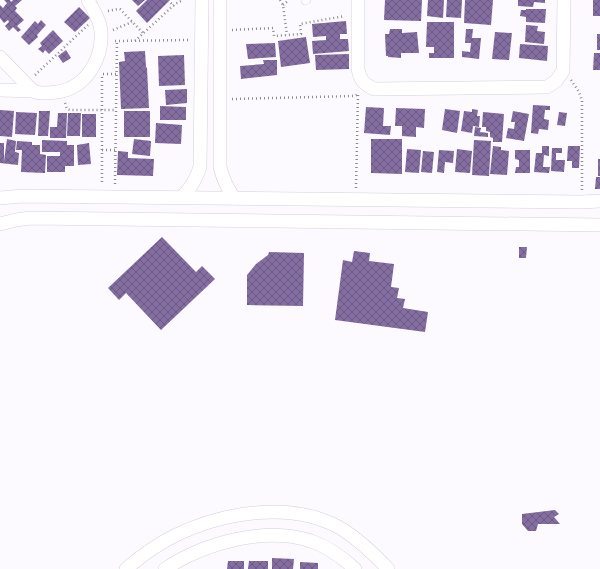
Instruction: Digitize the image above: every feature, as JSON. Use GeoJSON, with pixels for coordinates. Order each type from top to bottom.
{"type":"FeatureCollection","features":[{"type":"Feature","properties":{"kind":"street"},"geometry":{"type":"LineString","coordinates":[[0,90],[30,87],[49,93],[63,91],[76,85],[88,74],[96,61],[101,36],[96,15],[88,0]]}},
{"type":"Feature","properties":{"kind":"street"},"geometry":{"type":"LineString","coordinates":[[182,197],[197,179],[200,167],[203,40],[202,0]]}},
{"type":"Feature","properties":{"kind":"street"},"geometry":{"type":"LineString","coordinates":[[220,0],[219,155],[223,178],[234,198]]}},
{"type":"Feature","properties":{"kind":"street"},"geometry":{"type":"LineString","coordinates":[[358,0],[358,69],[362,90],[546,87],[556,81],[562,71],[564,0]]}},
{"type":"Feature","properties":{"kind":"street"},"geometry":{"type":"LineString","coordinates":[[0,57],[30,87]]}},
{"type":"Feature","properties":{"kind":"street"},"geometry":{"type":"LineString","coordinates":[[201,156],[219,155]]}},
{"type":"Feature","properties":{"kind":"street"},"geometry":{"type":"LineString","coordinates":[[0,198],[22,196],[182,197],[356,201],[600,201]]}},
{"type":"Feature","properties":{"kind":"street"},"geometry":{"type":"LineString","coordinates":[[0,224],[30,218],[600,225]]}},
{"type":"Feature","properties":{"kind":"street"},"geometry":{"type":"LineString","coordinates":[[126,569],[155,547],[174,536],[193,528],[235,516],[256,513],[278,513],[300,514],[321,520],[341,529],[359,541],[388,569]]}},
{"type":"Feature","properties":{"kind":"street"},"geometry":{"type":"LineString","coordinates":[[165,569],[182,558],[218,544],[237,540],[276,536],[294,537],[312,542],[334,552],[355,569]]}},
{"type":"Feature","properties":{"kind":"path"},"geometry":{"type":"LineString","coordinates":[[168,0],[174,6]]}},
{"type":"Feature","properties":{"kind":"path"},"geometry":{"type":"LineString","coordinates":[[135,41],[174,6],[183,0]]}},
{"type":"Feature","properties":{"kind":"path"},"geometry":{"type":"LineString","coordinates":[[280,0],[283,5],[287,35]]}},
{"type":"Feature","properties":{"kind":"path"},"geometry":{"type":"LineString","coordinates":[[283,5],[289,0]]}},
{"type":"Feature","properties":{"kind":"path"},"geometry":{"type":"LineString","coordinates":[[30,87],[96,15],[118,9],[143,33]]}},
{"type":"Feature","properties":{"kind":"path"},"geometry":{"type":"LineString","coordinates":[[221,31],[273,28],[274,36],[301,34],[300,24],[357,13]]}},
{"type":"Feature","properties":{"kind":"path"},"geometry":{"type":"LineString","coordinates":[[101,36],[132,22]]}},
{"type":"Feature","properties":{"kind":"path"},"geometry":{"type":"LineString","coordinates":[[101,36],[117,41],[203,40]]}},
{"type":"Feature","properties":{"kind":"path"},"geometry":{"type":"LineString","coordinates":[[109,197],[116,150],[117,41]]}},
{"type":"Feature","properties":{"kind":"path"},"geometry":{"type":"LineString","coordinates":[[562,71],[574,84],[582,100],[582,202]]}},
{"type":"Feature","properties":{"kind":"path"},"geometry":{"type":"LineString","coordinates":[[102,74],[102,150],[109,197]]}},
{"type":"Feature","properties":{"kind":"path"},"geometry":{"type":"LineString","coordinates":[[220,100],[362,90],[356,201]]}},
{"type":"Feature","properties":{"kind":"path"},"geometry":{"type":"LineString","coordinates":[[63,91],[67,109],[116,110]]}},
{"type":"Feature","properties":{"kind":"path"},"geometry":{"type":"LineString","coordinates":[[102,150],[116,150]]}},
{"type":"Feature","properties":{"kind":"building"},"geometry":{"type":"Polygon","coordinates":[[[4,0],[10,0],[11,2],[13,0],[22,0],[15,6],[17,8],[15,11],[24,20],[17,26],[21,30],[18,32],[13,27],[9,31],[5,26],[9,22],[8,20],[4,23],[0,18],[0,5],[3,8],[7,3],[4,0]]]}},
{"type":"Feature","properties":{"kind":"building"},"geometry":{"type":"Polygon","coordinates":[[[132,0],[145,0],[138,6],[132,0]]]}},
{"type":"Feature","properties":{"kind":"building"},"geometry":{"type":"Polygon","coordinates":[[[147,0],[170,0],[147,23],[136,11],[147,0]]]}},
{"type":"Feature","properties":{"kind":"building"},"geometry":{"type":"Polygon","coordinates":[[[385,0],[422,0],[421,21],[384,20],[385,0]]]}},
{"type":"Feature","properties":{"kind":"building"},"geometry":{"type":"Polygon","coordinates":[[[428,0],[444,0],[443,18],[427,16],[428,0]]]}},
{"type":"Feature","properties":{"kind":"building"},"geometry":{"type":"Polygon","coordinates":[[[447,0],[462,0],[461,18],[446,17],[447,0]]]}},
{"type":"Feature","properties":{"kind":"building"},"geometry":{"type":"Polygon","coordinates":[[[465,0],[493,0],[491,25],[464,23],[465,0]]]}},
{"type":"Feature","properties":{"kind":"building"},"geometry":{"type":"Polygon","coordinates":[[[518,0],[545,0],[545,3],[534,2],[533,7],[518,6],[518,0]]]}},
{"type":"Feature","properties":{"kind":"building"},"geometry":{"type":"Polygon","coordinates":[[[593,0],[600,0],[600,16],[593,16],[593,0]]]}},
{"type":"Feature","properties":{"kind":"building"},"geometry":{"type":"Polygon","coordinates":[[[79,7],[90,18],[75,32],[64,22],[79,7]]]}},
{"type":"Feature","properties":{"kind":"building"},"geometry":{"type":"Polygon","coordinates":[[[546,9],[545,23],[526,22],[526,17],[520,16],[521,10],[546,9]]]}},
{"type":"Feature","properties":{"kind":"building"},"geometry":{"type":"Polygon","coordinates":[[[41,20],[46,25],[37,35],[38,37],[29,45],[21,37],[35,21],[38,24],[41,20]]]}},
{"type":"Feature","properties":{"kind":"building"},"geometry":{"type":"Polygon","coordinates":[[[346,21],[347,34],[340,34],[340,39],[348,39],[349,51],[313,54],[312,41],[326,40],[326,36],[313,37],[312,24],[346,21]]]}},
{"type":"Feature","properties":{"kind":"building"},"geometry":{"type":"Polygon","coordinates":[[[427,22],[454,22],[454,58],[429,58],[429,53],[434,53],[434,47],[426,47],[427,22]]]}},
{"type":"Feature","properties":{"kind":"building"},"geometry":{"type":"Polygon","coordinates":[[[526,25],[538,26],[537,31],[545,32],[544,44],[525,42],[526,25]]]}},
{"type":"Feature","properties":{"kind":"building"},"geometry":{"type":"Polygon","coordinates":[[[390,29],[402,29],[402,33],[417,32],[419,53],[401,53],[401,58],[386,56],[385,34],[389,34],[390,29]]]}},
{"type":"Feature","properties":{"kind":"building"},"geometry":{"type":"Polygon","coordinates":[[[466,29],[473,29],[472,38],[481,38],[479,59],[462,57],[462,51],[470,52],[471,43],[465,43],[466,29]]]}},
{"type":"Feature","properties":{"kind":"building"},"geometry":{"type":"Polygon","coordinates":[[[53,30],[63,41],[49,54],[45,50],[43,53],[38,49],[42,46],[40,43],[53,30]]]}},
{"type":"Feature","properties":{"kind":"building"},"geometry":{"type":"Polygon","coordinates":[[[495,32],[512,33],[509,60],[492,59],[495,32]]]}},
{"type":"Feature","properties":{"kind":"building"},"geometry":{"type":"Polygon","coordinates":[[[597,34],[600,34],[600,50],[597,50],[597,34]]]}},
{"type":"Feature","properties":{"kind":"building"},"geometry":{"type":"Polygon","coordinates":[[[306,37],[310,63],[281,67],[278,41],[306,37]]]}},
{"type":"Feature","properties":{"kind":"building"},"geometry":{"type":"Polygon","coordinates":[[[275,43],[276,57],[248,59],[246,44],[275,43]]]}},
{"type":"Feature","properties":{"kind":"building"},"geometry":{"type":"Polygon","coordinates":[[[520,44],[548,46],[547,61],[519,58],[520,44]]]}},
{"type":"Feature","properties":{"kind":"building"},"geometry":{"type":"Polygon","coordinates":[[[66,50],[71,58],[63,63],[58,56],[66,50]]]}},
{"type":"Feature","properties":{"kind":"building"},"geometry":{"type":"Polygon","coordinates":[[[145,51],[149,108],[121,109],[119,62],[125,61],[124,52],[145,51]]]}},
{"type":"Feature","properties":{"kind":"building"},"geometry":{"type":"Polygon","coordinates":[[[594,53],[600,53],[600,70],[593,70],[594,53]]]}},
{"type":"Feature","properties":{"kind":"building"},"geometry":{"type":"Polygon","coordinates":[[[349,54],[349,69],[316,70],[315,55],[349,54]]]}},
{"type":"Feature","properties":{"kind":"building"},"geometry":{"type":"Polygon","coordinates":[[[184,55],[185,85],[159,86],[158,56],[184,55]]]}},
{"type":"Feature","properties":{"kind":"building"},"geometry":{"type":"Polygon","coordinates":[[[263,60],[277,60],[277,75],[241,79],[240,66],[264,64],[263,60]]]}},
{"type":"Feature","properties":{"kind":"building"},"geometry":{"type":"Polygon","coordinates":[[[187,89],[187,103],[166,105],[165,90],[187,89]]]}},
{"type":"Feature","properties":{"kind":"building"},"geometry":{"type":"Polygon","coordinates":[[[533,105],[550,106],[550,110],[545,110],[544,119],[549,120],[548,130],[539,129],[538,134],[531,133],[533,105]]]}},
{"type":"Feature","properties":{"kind":"building"},"geometry":{"type":"Polygon","coordinates":[[[160,106],[186,107],[186,120],[160,120],[160,106]]]}},
{"type":"Feature","properties":{"kind":"building"},"geometry":{"type":"Polygon","coordinates":[[[366,107],[384,108],[383,126],[391,126],[390,135],[364,133],[366,107]]]}},
{"type":"Feature","properties":{"kind":"building"},"geometry":{"type":"Polygon","coordinates":[[[396,108],[425,109],[424,128],[416,127],[416,137],[402,136],[402,126],[395,126],[396,108]]]}},
{"type":"Feature","properties":{"kind":"building"},"geometry":{"type":"Polygon","coordinates":[[[445,109],[460,111],[457,133],[442,130],[445,109]]]}},
{"type":"Feature","properties":{"kind":"building"},"geometry":{"type":"Polygon","coordinates":[[[472,109],[478,110],[477,116],[480,116],[479,127],[473,126],[472,133],[461,131],[464,111],[472,112],[472,109]]]}},
{"type":"Feature","properties":{"kind":"building"},"geometry":{"type":"Polygon","coordinates":[[[0,110],[14,111],[12,137],[0,136],[0,110]]]}},
{"type":"Feature","properties":{"kind":"building"},"geometry":{"type":"Polygon","coordinates":[[[39,111],[50,111],[48,136],[38,136],[39,111]]]}},
{"type":"Feature","properties":{"kind":"building"},"geometry":{"type":"Polygon","coordinates":[[[124,111],[150,111],[150,137],[124,137],[124,111]]]}},
{"type":"Feature","properties":{"kind":"building"},"geometry":{"type":"Polygon","coordinates":[[[513,111],[529,114],[524,141],[506,138],[508,128],[514,129],[515,122],[511,122],[513,111]]]}},
{"type":"Feature","properties":{"kind":"building"},"geometry":{"type":"Polygon","coordinates":[[[16,112],[37,113],[35,135],[15,134],[16,112]]]}},
{"type":"Feature","properties":{"kind":"building"},"geometry":{"type":"Polygon","coordinates":[[[483,112],[504,114],[502,142],[493,142],[493,138],[490,137],[490,132],[486,131],[486,127],[482,127],[483,112]]]}},
{"type":"Feature","properties":{"kind":"building"},"geometry":{"type":"Polygon","coordinates":[[[559,112],[567,113],[565,126],[557,125],[559,112]]]}},
{"type":"Feature","properties":{"kind":"building"},"geometry":{"type":"Polygon","coordinates":[[[58,113],[67,113],[66,138],[50,138],[50,127],[57,127],[58,113]]]}},
{"type":"Feature","properties":{"kind":"building"},"geometry":{"type":"Polygon","coordinates":[[[68,113],[81,113],[80,136],[67,136],[68,113]]]}},
{"type":"Feature","properties":{"kind":"building"},"geometry":{"type":"Polygon","coordinates":[[[82,114],[96,114],[96,137],[82,137],[82,114]]]}},
{"type":"Feature","properties":{"kind":"building"},"geometry":{"type":"Polygon","coordinates":[[[156,123],[182,125],[181,144],[155,143],[156,123]]]}},
{"type":"Feature","properties":{"kind":"building"},"geometry":{"type":"Polygon","coordinates":[[[475,127],[481,128],[480,132],[488,133],[488,137],[474,136],[475,127]]]}},
{"type":"Feature","properties":{"kind":"building"},"geometry":{"type":"Polygon","coordinates":[[[7,139],[16,141],[15,152],[19,153],[18,165],[0,163],[0,143],[4,143],[4,161],[7,139]]]}},
{"type":"Feature","properties":{"kind":"building"},"geometry":{"type":"Polygon","coordinates":[[[134,139],[151,141],[150,156],[132,154],[134,139]]]}},
{"type":"Feature","properties":{"kind":"building"},"geometry":{"type":"Polygon","coordinates":[[[371,139],[402,139],[402,174],[371,173],[371,139]]]}},
{"type":"Feature","properties":{"kind":"building"},"geometry":{"type":"Polygon","coordinates":[[[42,140],[67,141],[67,145],[74,145],[74,166],[65,166],[65,172],[47,172],[47,156],[60,156],[60,152],[42,152],[42,140]]]}},
{"type":"Feature","properties":{"kind":"building"},"geometry":{"type":"Polygon","coordinates":[[[474,140],[491,141],[489,176],[472,175],[474,140]]]}},
{"type":"Feature","properties":{"kind":"building"},"geometry":{"type":"Polygon","coordinates":[[[17,141],[32,142],[32,145],[40,145],[40,154],[46,155],[45,173],[21,172],[22,150],[16,150],[17,141]]]}},
{"type":"Feature","properties":{"kind":"building"},"geometry":{"type":"Polygon","coordinates":[[[89,143],[91,164],[78,165],[77,145],[89,143]]]}},
{"type":"Feature","properties":{"kind":"building"},"geometry":{"type":"Polygon","coordinates":[[[493,146],[501,147],[501,150],[509,151],[507,175],[490,174],[493,146]]]}},
{"type":"Feature","properties":{"kind":"building"},"geometry":{"type":"Polygon","coordinates":[[[542,146],[549,146],[549,156],[544,155],[543,167],[550,167],[549,173],[534,172],[536,153],[542,153],[542,146]]]}},
{"type":"Feature","properties":{"kind":"building"},"geometry":{"type":"Polygon","coordinates":[[[568,146],[580,146],[579,168],[572,168],[572,161],[567,161],[568,146]]]}},
{"type":"Feature","properties":{"kind":"building"},"geometry":{"type":"Polygon","coordinates":[[[552,148],[562,148],[562,153],[556,153],[556,160],[565,160],[564,172],[551,171],[552,148]]]}},
{"type":"Feature","properties":{"kind":"building"},"geometry":{"type":"Polygon","coordinates":[[[407,149],[421,150],[419,173],[405,172],[407,149]]]}},
{"type":"Feature","properties":{"kind":"building"},"geometry":{"type":"Polygon","coordinates":[[[457,149],[472,151],[470,173],[455,172],[457,149]]]}},
{"type":"Feature","properties":{"kind":"building"},"geometry":{"type":"Polygon","coordinates":[[[439,150],[454,151],[453,163],[445,162],[444,173],[437,172],[439,150]]]}},
{"type":"Feature","properties":{"kind":"building"},"geometry":{"type":"Polygon","coordinates":[[[515,150],[530,150],[530,173],[515,173],[516,167],[519,167],[519,160],[515,159],[515,150]]]}},
{"type":"Feature","properties":{"kind":"building"},"geometry":{"type":"Polygon","coordinates":[[[118,151],[128,152],[128,158],[154,159],[153,176],[117,175],[118,151]]]}},
{"type":"Feature","properties":{"kind":"building"},"geometry":{"type":"Polygon","coordinates":[[[423,151],[434,152],[432,173],[421,172],[423,151]]]}},
{"type":"Feature","properties":{"kind":"building"},"geometry":{"type":"Polygon","coordinates":[[[598,159],[600,159],[600,176],[598,176],[598,159]]]}},
{"type":"Feature","properties":{"kind":"building"},"geometry":{"type":"Polygon","coordinates":[[[596,177],[600,177],[600,189],[595,189],[596,177]]]}},
{"type":"Feature","properties":{"kind":"building"},"geometry":{"type":"Polygon","coordinates":[[[162,237],[196,272],[202,266],[215,279],[161,330],[126,293],[119,300],[108,288],[162,237]]]}},
{"type":"Feature","properties":{"kind":"building"},"geometry":{"type":"Polygon","coordinates":[[[519,247],[527,247],[526,258],[519,258],[519,247]]]}},
{"type":"Feature","properties":{"kind":"building"},"geometry":{"type":"Polygon","coordinates":[[[354,251],[370,253],[369,261],[394,264],[391,287],[399,288],[397,298],[405,299],[403,308],[428,312],[425,332],[335,320],[343,260],[352,262],[354,251]]]}},
{"type":"Feature","properties":{"kind":"building"},"geometry":{"type":"Polygon","coordinates":[[[269,252],[304,253],[303,306],[247,305],[247,275],[256,264],[268,255],[269,252]]]}},
{"type":"Feature","properties":{"kind":"building"},"geometry":{"type":"Polygon","coordinates":[[[555,510],[559,514],[554,517],[560,524],[538,524],[536,531],[528,531],[522,524],[522,514],[555,510]]]}},
{"type":"Feature","properties":{"kind":"building"},"geometry":{"type":"Polygon","coordinates":[[[272,558],[294,559],[293,569],[272,569],[272,558]]]}},
{"type":"Feature","properties":{"kind":"building"},"geometry":{"type":"Polygon","coordinates":[[[228,561],[244,561],[244,569],[227,569],[228,561]]]}},
{"type":"Feature","properties":{"kind":"building"},"geometry":{"type":"Polygon","coordinates":[[[249,561],[268,561],[268,569],[248,569],[249,561]]]}},
{"type":"Feature","properties":{"kind":"building"},"geometry":{"type":"Polygon","coordinates":[[[300,562],[318,563],[318,569],[300,569],[300,562]]]}}]}
